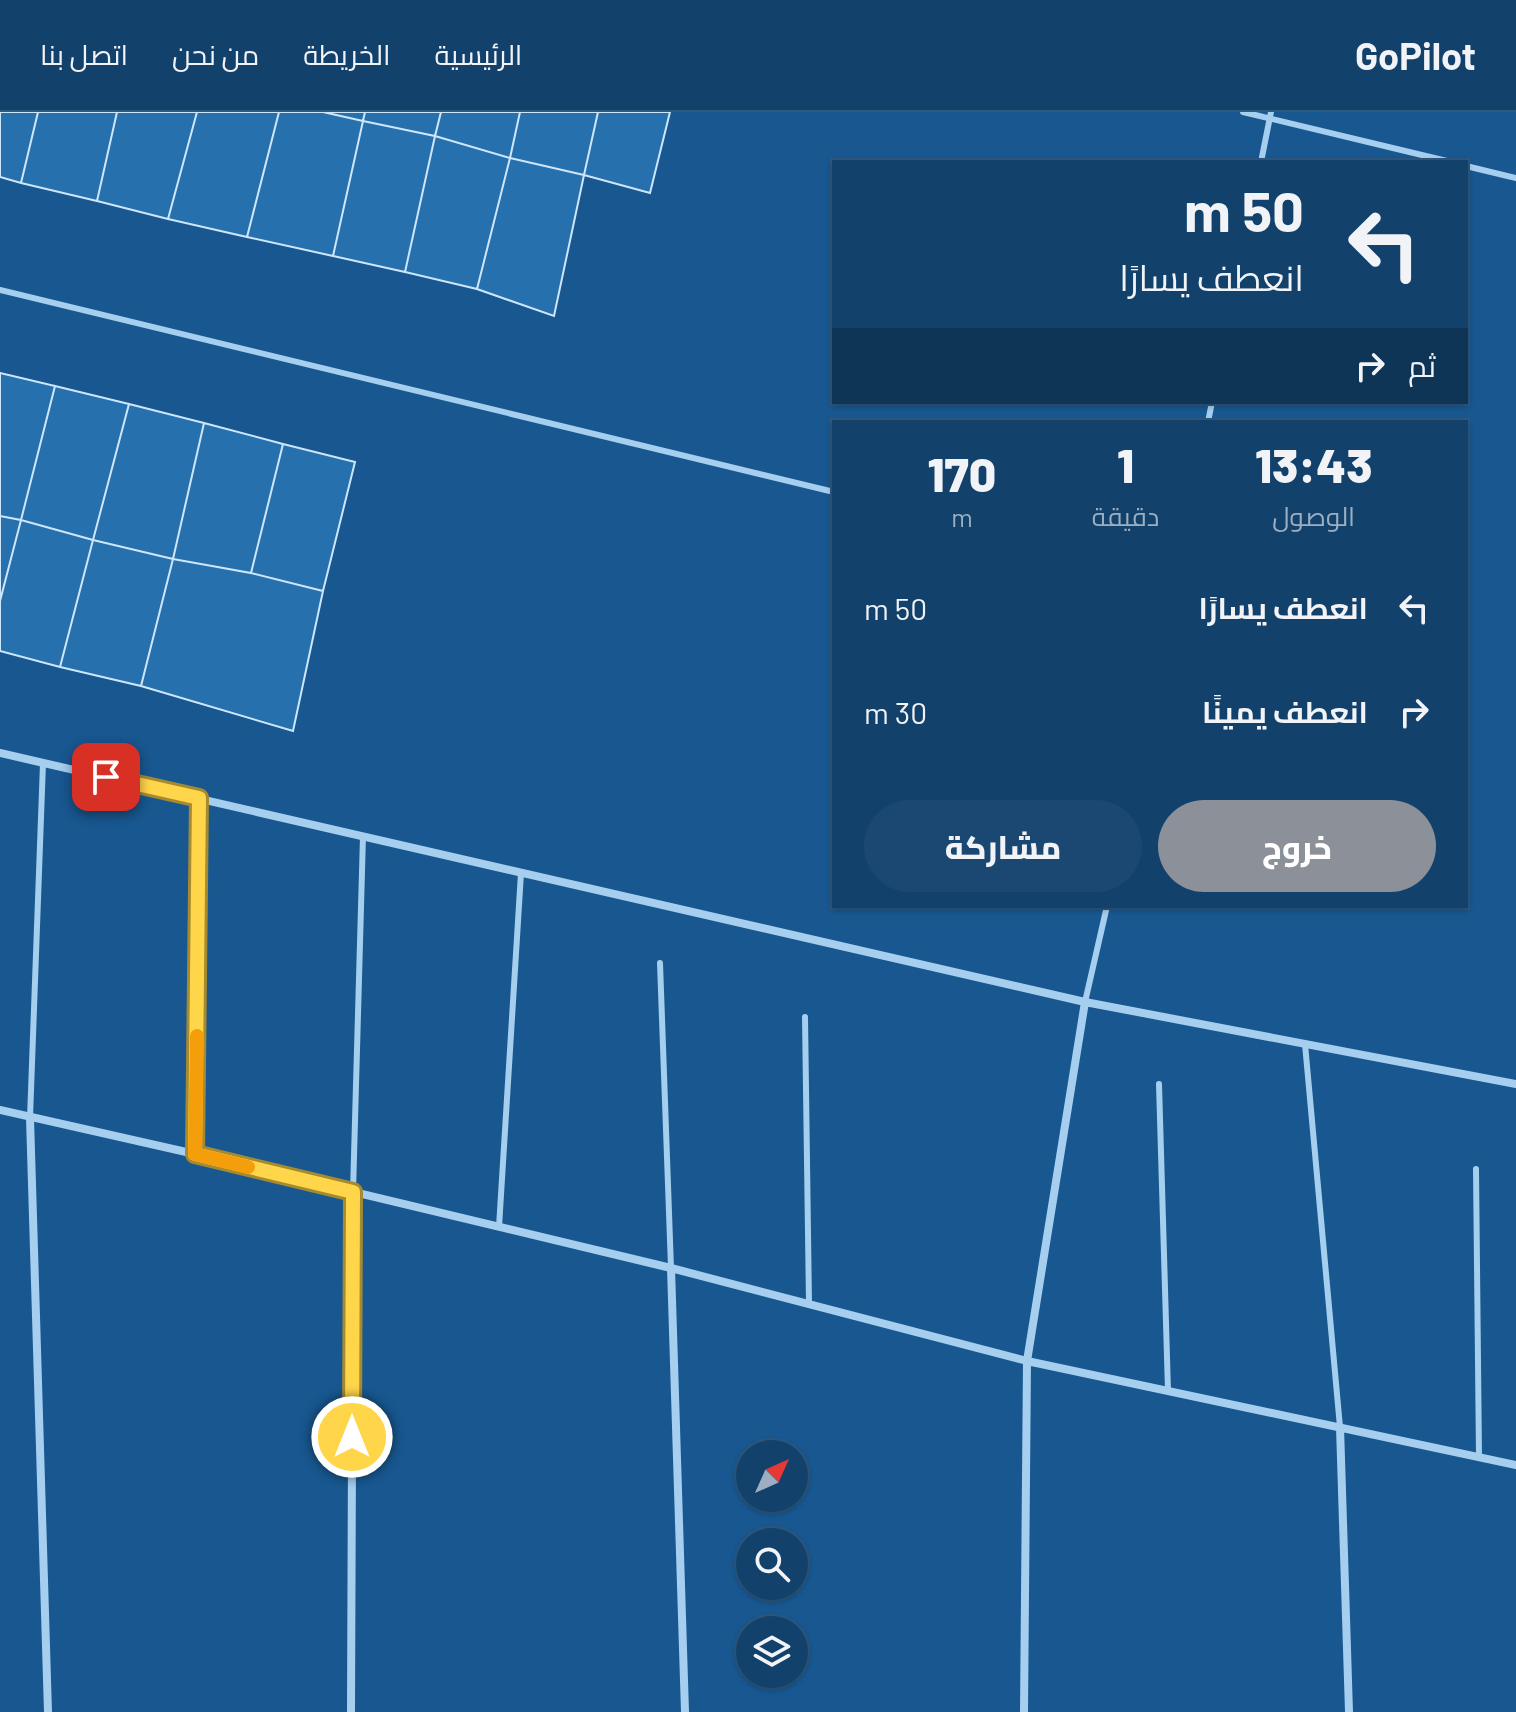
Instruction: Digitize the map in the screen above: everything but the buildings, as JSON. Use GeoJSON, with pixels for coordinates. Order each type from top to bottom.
{"type":"FeatureCollection","features":[{"type":"Feature","properties":{"kind":"street"},"geometry":{"type":"LineString","coordinates":[[0,753],[1085,1002],[1516,1084]]}},
{"type":"Feature","properties":{"kind":"street"},"geometry":{"type":"LineString","coordinates":[[1024,1712],[1027,1361],[1085,1002]]}},
{"type":"Feature","properties":{"kind":"street"},"geometry":{"type":"LineString","coordinates":[[0,1110],[671,1268],[1027,1361],[1516,1465]]}},
{"type":"Feature","properties":{"kind":"street"},"geometry":{"type":"LineString","coordinates":[[30,1118],[48,1712]]}},
{"type":"Feature","properties":{"kind":"street"},"geometry":{"type":"LineString","coordinates":[[351,1712],[353,1192]]}},
{"type":"Feature","properties":{"kind":"street"},"geometry":{"type":"LineString","coordinates":[[671,1268],[685,1712]]}},
{"type":"Feature","properties":{"kind":"street"},"geometry":{"type":"LineString","coordinates":[[1340,1427],[1349,1712]]}},
{"type":"Feature","properties":{"kind":"lane"},"geometry":{"type":"LineString","coordinates":[[1243,112],[1270,115],[1443,160]]}},
{"type":"Feature","properties":{"kind":"lane"},"geometry":{"type":"LineString","coordinates":[[1261,160],[1270,115]]}},
{"type":"Feature","properties":{"kind":"lane"},"geometry":{"type":"LineString","coordinates":[[1468,166],[1516,178]]}},
{"type":"Feature","properties":{"kind":"lane"},"geometry":{"type":"LineString","coordinates":[[0,290],[832,492]]}},
{"type":"Feature","properties":{"kind":"lane"},"geometry":{"type":"LineString","coordinates":[[30,1118],[43,763]]}},
{"type":"Feature","properties":{"kind":"lane"},"geometry":{"type":"LineString","coordinates":[[195,1154],[199,798]]}},
{"type":"Feature","properties":{"kind":"lane"},"geometry":{"type":"LineString","coordinates":[[353,1192],[363,836]]}},
{"type":"Feature","properties":{"kind":"lane"},"geometry":{"type":"LineString","coordinates":[[499,1227],[521,873]]}},
{"type":"Feature","properties":{"kind":"lane"},"geometry":{"type":"LineString","coordinates":[[1085,1002],[1107,908]]}},
{"type":"Feature","properties":{"kind":"lane"},"geometry":{"type":"LineString","coordinates":[[660,963],[671,1268]]}},
{"type":"Feature","properties":{"kind":"lane"},"geometry":{"type":"LineString","coordinates":[[805,1017],[809,1304]]}},
{"type":"Feature","properties":{"kind":"lane"},"geometry":{"type":"LineString","coordinates":[[1305,1044],[1340,1427]]}},
{"type":"Feature","properties":{"kind":"lane"},"geometry":{"type":"LineString","coordinates":[[1159,1084],[1168,1391]]}},
{"type":"Feature","properties":{"kind":"lane"},"geometry":{"type":"LineString","coordinates":[[1476,1169],[1479,1457]]}},
{"type":"Feature","properties":{"kind":"slow traffic"},"geometry":{"type":"LineString","coordinates":[[197,1036],[195,1154],[248,1167]]}},
{"type":"Feature","properties":{"kind":"route"},"geometry":{"type":"LineString","coordinates":[[106,777],[199,798],[195,1154],[353,1192],[352,1437]]}}]}
